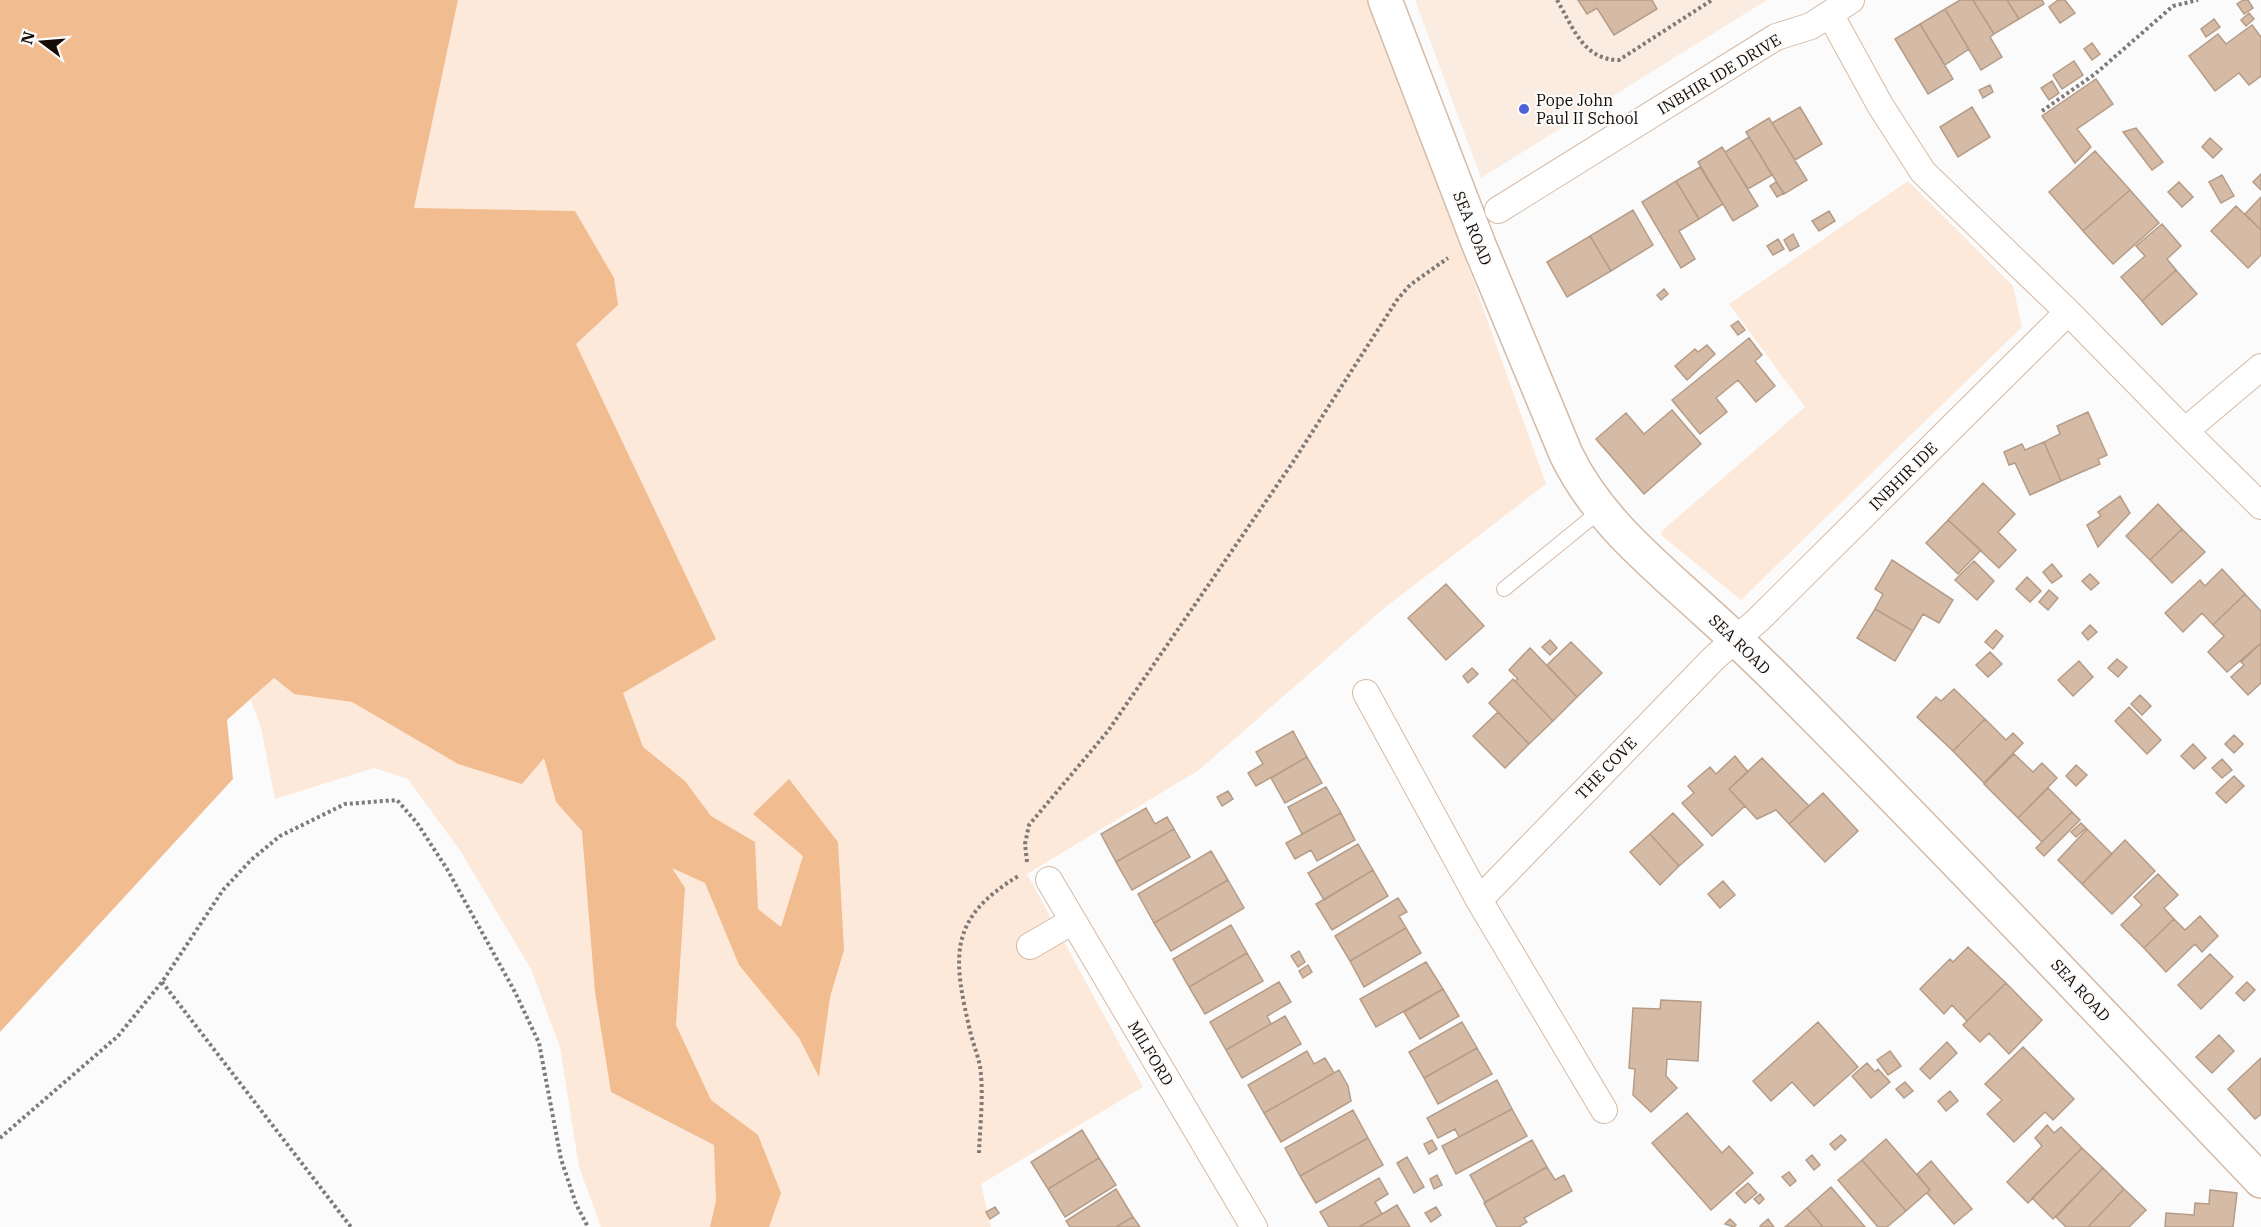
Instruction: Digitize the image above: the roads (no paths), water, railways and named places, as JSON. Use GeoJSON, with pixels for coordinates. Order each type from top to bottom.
{"type":"FeatureCollection","features":[{"type":"Feature","properties":{"kind":"street","name":"SEA ROAD"},"geometry":{"type":"LineString","coordinates":[[1385,0],[1479,245],[1566,454],[1577,477],[1601,510],[1644,555],[1736,638],[1957,860],[2261,1181]]}},
{"type":"Feature","properties":{"kind":"street","name":"INBHIR IDE DRIVE"},"geometry":{"type":"LineString","coordinates":[[1498,210],[1776,37],[1811,26],[1851,0]]}},
{"type":"Feature","properties":{"kind":"street"},"geometry":{"type":"LineString","coordinates":[[1830,14],[1880,105],[1923,172],[2068,312],[2261,506]]}},
{"type":"Feature","properties":{"kind":"street","name":"INBHIR IDE"},"geometry":{"type":"LineString","coordinates":[[1736,638],[1767,611],[2068,312]]}},
{"type":"Feature","properties":{"kind":"street"},"geometry":{"type":"LineString","coordinates":[[2185,431],[2261,367]]}},
{"type":"Feature","properties":{"kind":"street","name":"THE COVE"},"geometry":{"type":"LineString","coordinates":[[1479,900],[1713,658],[1736,638]]}},
{"type":"Feature","properties":{"kind":"street"},"geometry":{"type":"LineString","coordinates":[[1366,693],[1479,900],[1604,1110]]}},
{"type":"Feature","properties":{"kind":"street","name":"MILFORD"},"geometry":{"type":"LineString","coordinates":[[1040,874],[1073,921],[1254,1227]]}},
{"type":"Feature","properties":{"kind":"street"},"geometry":{"type":"LineString","coordinates":[[1030,946],[1073,921]]}},
{"type":"Feature","properties":{"kind":"lane"},"geometry":{"type":"LineString","coordinates":[[1504,589],[1601,510]]}},
{"type":"Feature","properties":{"kind":"place","name":"Pope John Paul II School"},"geometry":{"type":"Point","coordinates":[1524,109]}}]}
